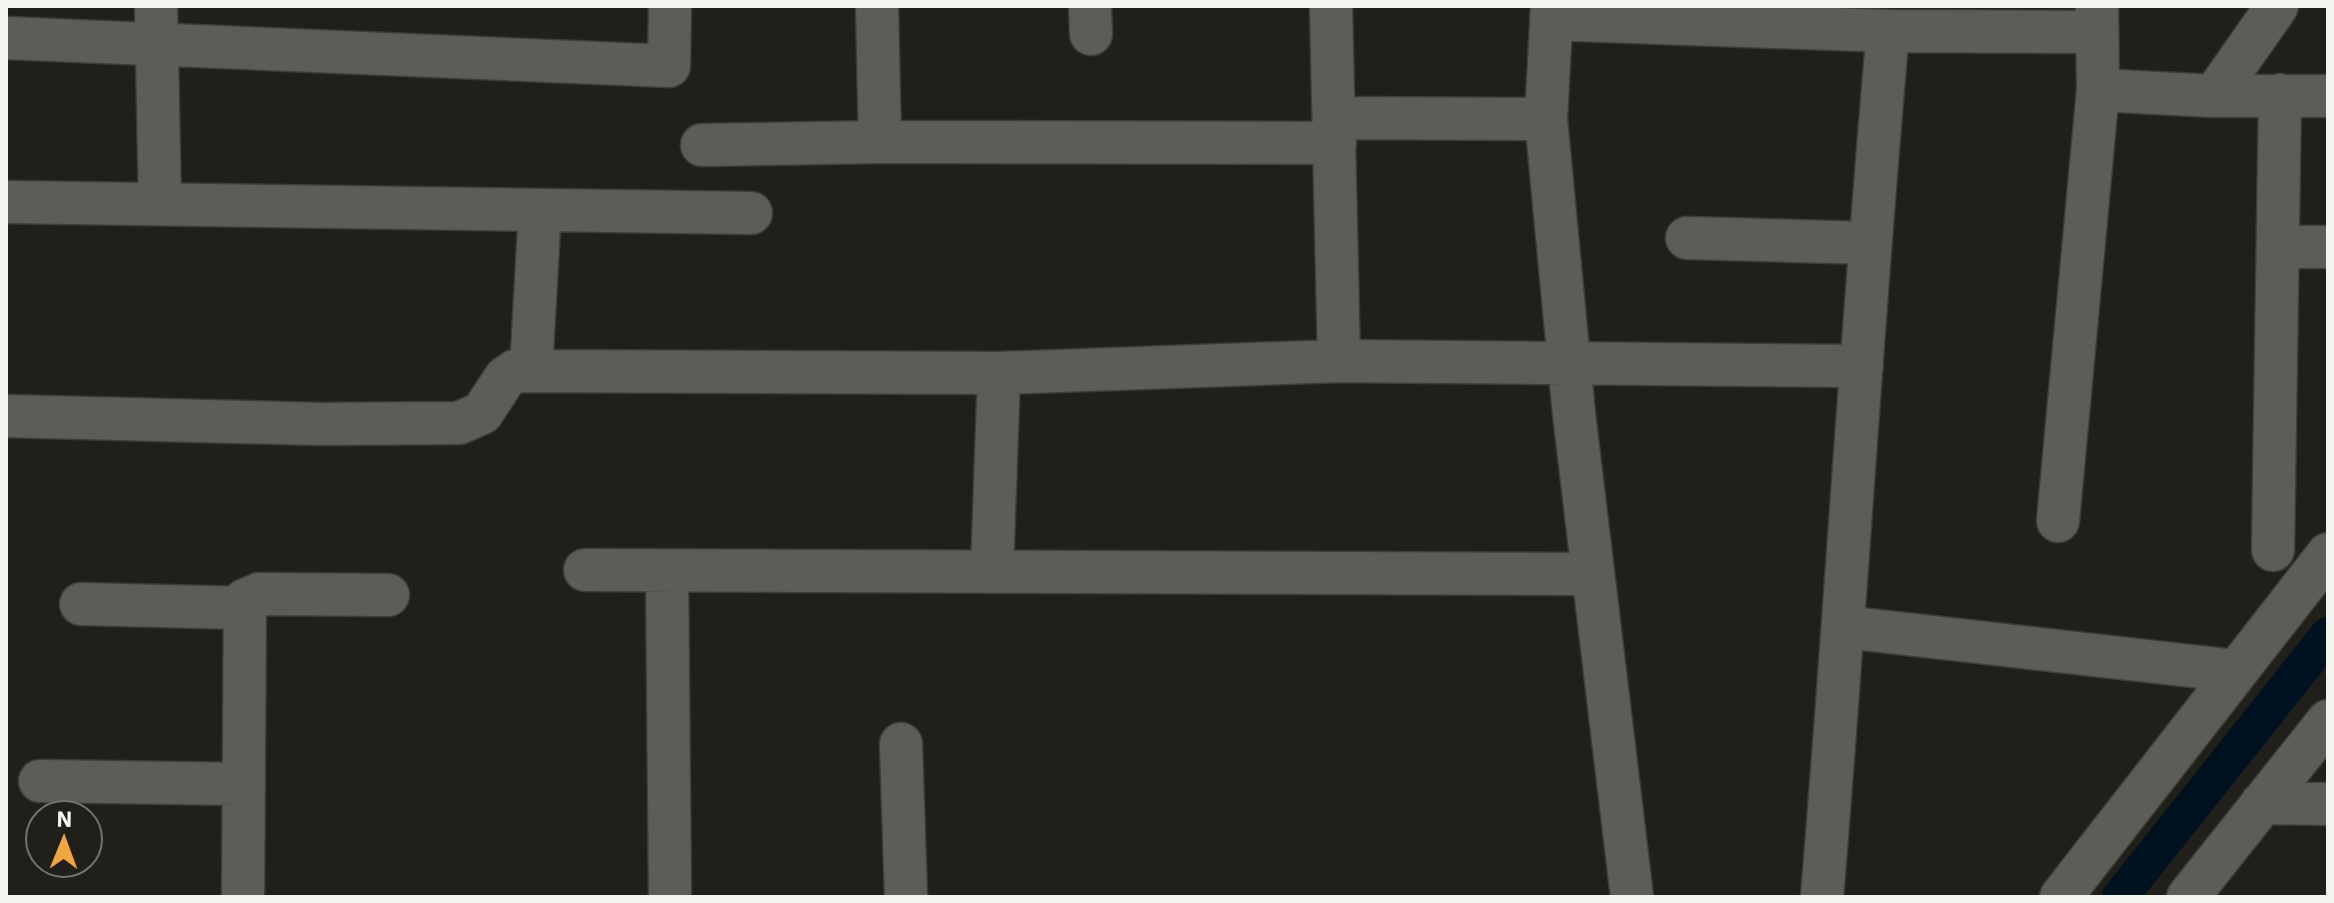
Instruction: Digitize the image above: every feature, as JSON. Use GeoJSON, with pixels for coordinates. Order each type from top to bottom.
{"type":"FeatureCollection","features":[{"type":"Feature","properties":{"kind":"street"},"geometry":{"type":"LineString","coordinates":[[6,38],[156,25],[669,66],[670,6]]}},
{"type":"Feature","properties":{"kind":"street"},"geometry":{"type":"LineString","coordinates":[[877,6],[880,142]]}},
{"type":"Feature","properties":{"kind":"street"},"geometry":{"type":"LineString","coordinates":[[1331,6],[1339,361]]}},
{"type":"Feature","properties":{"kind":"street"},"geometry":{"type":"LineString","coordinates":[[2214,96],[2277,6]]}},
{"type":"Feature","properties":{"kind":"street"},"geometry":{"type":"LineString","coordinates":[[1632,897],[1592,574],[1546,119],[1552,12],[1817,17],[1888,31],[2097,19],[2098,90],[2058,521]]}},
{"type":"Feature","properties":{"kind":"street"},"geometry":{"type":"LineString","coordinates":[[156,25],[160,204]]}},
{"type":"Feature","properties":{"kind":"street"},"geometry":{"type":"LineString","coordinates":[[1822,897],[1844,627],[1869,243],[1888,31]]}},
{"type":"Feature","properties":{"kind":"street"},"geometry":{"type":"LineString","coordinates":[[2098,90],[2214,96],[2328,96]]}},
{"type":"Feature","properties":{"kind":"street"},"geometry":{"type":"LineString","coordinates":[[2273,550],[2280,95]]}},
{"type":"Feature","properties":{"kind":"street"},"geometry":{"type":"LineString","coordinates":[[702,145],[1334,131],[1546,119]]}},
{"type":"Feature","properties":{"kind":"street"},"geometry":{"type":"LineString","coordinates":[[6,202],[751,213]]}},
{"type":"Feature","properties":{"kind":"street"},"geometry":{"type":"LineString","coordinates":[[531,370],[540,210]]}},
{"type":"Feature","properties":{"kind":"street"},"geometry":{"type":"LineString","coordinates":[[1687,238],[1869,243]]}},
{"type":"Feature","properties":{"kind":"street"},"geometry":{"type":"LineString","coordinates":[[2278,247],[2328,247]]}},
{"type":"Feature","properties":{"kind":"street"},"geometry":{"type":"LineString","coordinates":[[6,416],[320,424],[459,423],[482,413],[505,378],[515,371],[531,370],[999,373],[1339,361],[1862,366]]}},
{"type":"Feature","properties":{"kind":"street"},"geometry":{"type":"LineString","coordinates":[[992,572],[999,373]]}},
{"type":"Feature","properties":{"kind":"street"},"geometry":{"type":"LineString","coordinates":[[2061,897],[2328,554]]}},
{"type":"Feature","properties":{"kind":"street"},"geometry":{"type":"LineString","coordinates":[[585,570],[1592,574]]}},
{"type":"Feature","properties":{"kind":"street"},"geometry":{"type":"LineString","coordinates":[[667,571],[670,897]]}},
{"type":"Feature","properties":{"kind":"street"},"geometry":{"type":"LineString","coordinates":[[243,897],[245,600],[259,594],[388,595]]}},
{"type":"Feature","properties":{"kind":"street"},"geometry":{"type":"LineString","coordinates":[[81,604],[244,608]]}},
{"type":"Feature","properties":{"kind":"street"},"geometry":{"type":"LineString","coordinates":[[1844,627],[2236,671]]}},
{"type":"Feature","properties":{"kind":"street"},"geometry":{"type":"LineString","coordinates":[[2188,897],[2328,721]]}},
{"type":"Feature","properties":{"kind":"street"},"geometry":{"type":"LineString","coordinates":[[901,744],[906,897]]}},
{"type":"Feature","properties":{"kind":"street"},"geometry":{"type":"LineString","coordinates":[[40,781],[242,784]]}},
{"type":"Feature","properties":{"kind":"street"},"geometry":{"type":"LineString","coordinates":[[2262,803],[2328,804]]}},
{"type":"Feature","properties":{"kind":"waterway"},"geometry":{"type":"LineString","coordinates":[[2120,897],[2328,635]]}}]}
